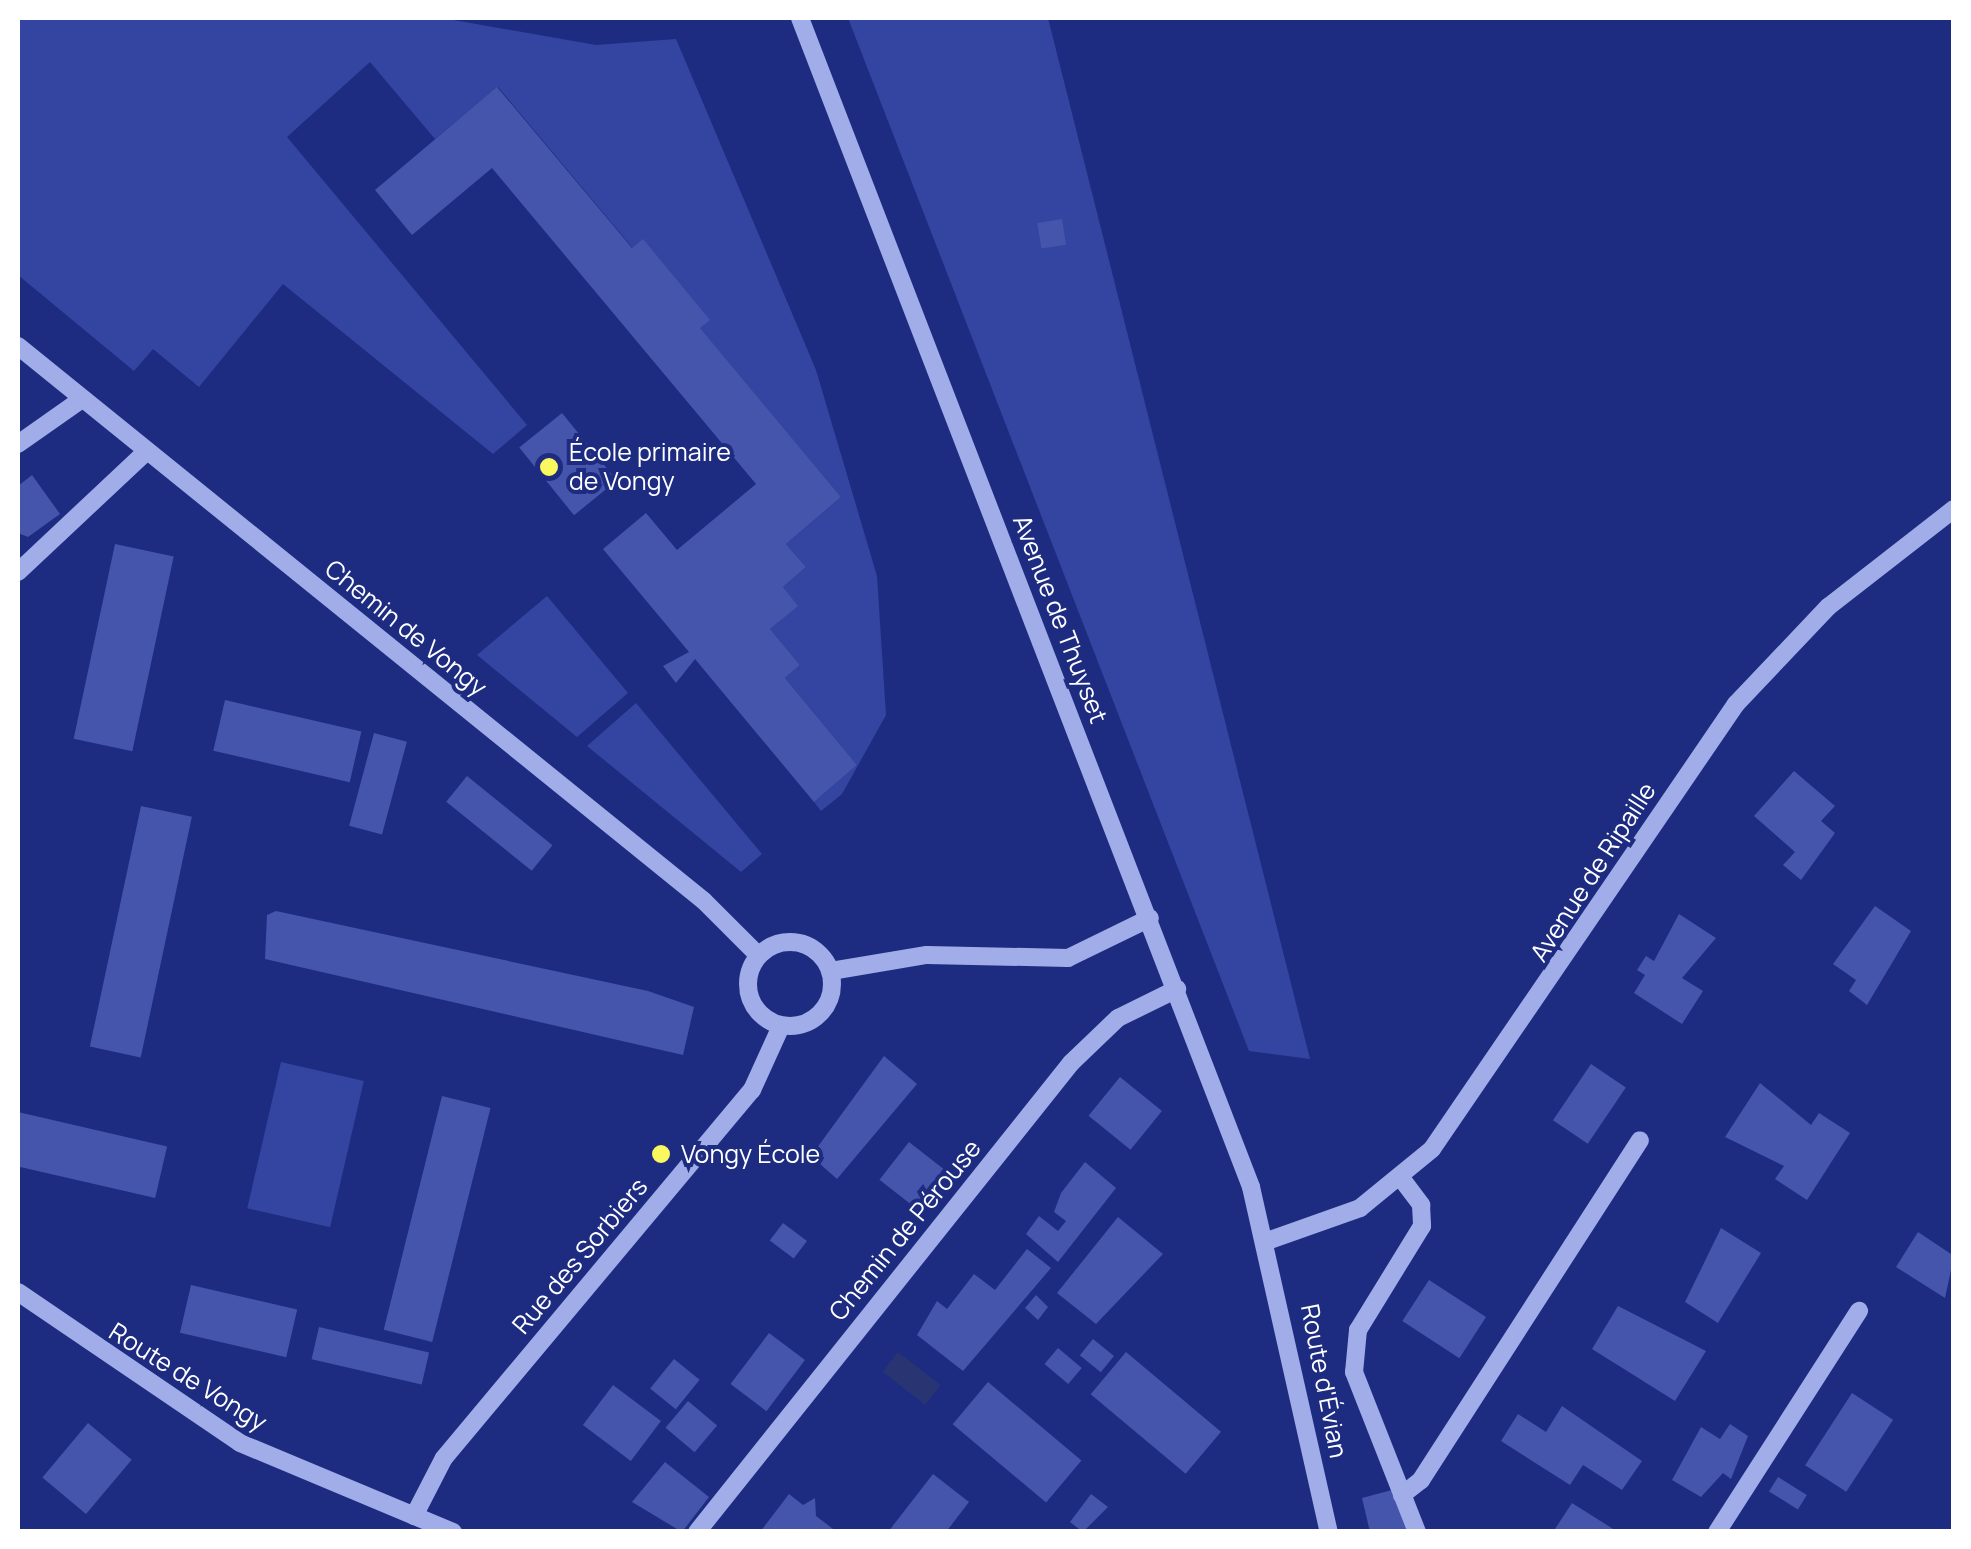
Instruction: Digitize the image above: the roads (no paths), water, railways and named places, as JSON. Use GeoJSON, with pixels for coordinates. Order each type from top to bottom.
{"type":"FeatureCollection","features":[{"type":"Feature","properties":{"kind":"street","name":"Avenue de Thuyset"},"geometry":{"type":"LineString","coordinates":[[800,18],[1150,918],[1267,1240]]}},
{"type":"Feature","properties":{"kind":"street","name":"Chemin de Vongy"},"geometry":{"type":"LineString","coordinates":[[18,347],[704,901],[758,956]]}},
{"type":"Feature","properties":{"kind":"street"},"geometry":{"type":"LineString","coordinates":[[18,444],[82,399]]}},
{"type":"Feature","properties":{"kind":"street"},"geometry":{"type":"LineString","coordinates":[[18,572],[147,451]]}},
{"type":"Feature","properties":{"kind":"street","name":"Avenue de Ripaille"},"geometry":{"type":"LineString","coordinates":[[1267,1240],[1339,1218],[1401,1178],[1489,1074],[1736,704],[1828,607],[1954,510]]}},
{"type":"Feature","properties":{"kind":"street"},"geometry":{"type":"LineString","coordinates":[[831,971],[927,955],[1068,958],[1150,918]]}},
{"type":"Feature","properties":{"kind":"street"},"geometry":{"type":"LineString","coordinates":[[799,942],[831,971],[822,1012],[781,1026],[750,997],[758,956],[799,942]]}},
{"type":"Feature","properties":{"kind":"street","name":"Chemin de Pérouse"},"geometry":{"type":"LineString","coordinates":[[697,1532],[1071,1063],[1118,1018],[1177,989]]}},
{"type":"Feature","properties":{"kind":"street","name":"Rue des Sorbiers"},"geometry":{"type":"LineString","coordinates":[[414,1516],[444,1458],[752,1090],[781,1026]]}},
{"type":"Feature","properties":{"kind":"street"},"geometry":{"type":"LineString","coordinates":[[1402,1496],[1421,1480],[1640,1140]]}},
{"type":"Feature","properties":{"kind":"street"},"geometry":{"type":"LineString","coordinates":[[1401,1178],[1421,1205],[1418,1236],[1354,1351],[1359,1392],[1417,1532]]}},
{"type":"Feature","properties":{"kind":"street","name":"Route d'Évian"},"geometry":{"type":"LineString","coordinates":[[1267,1240],[1330,1532]]}},
{"type":"Feature","properties":{"kind":"street","name":"Route de Vongy"},"geometry":{"type":"LineString","coordinates":[[18,1292],[240,1443],[453,1532]]}},
{"type":"Feature","properties":{"kind":"street"},"geometry":{"type":"LineString","coordinates":[[1717,1532],[1859,1311]]}},
{"type":"Feature","properties":{"kind":"water"},"geometry":{"type":"Polygon","coordinates":[[[898,1352],[941,1385],[925,1405],[883,1372],[898,1352]]]}},
{"type":"Feature","properties":{"kind":"place","name":"École primaire de Vongy"},"geometry":{"type":"Point","coordinates":[549,467]}},
{"type":"Feature","properties":{"kind":"place","name":"Vongy École"},"geometry":{"type":"Point","coordinates":[661,1154]}}]}
